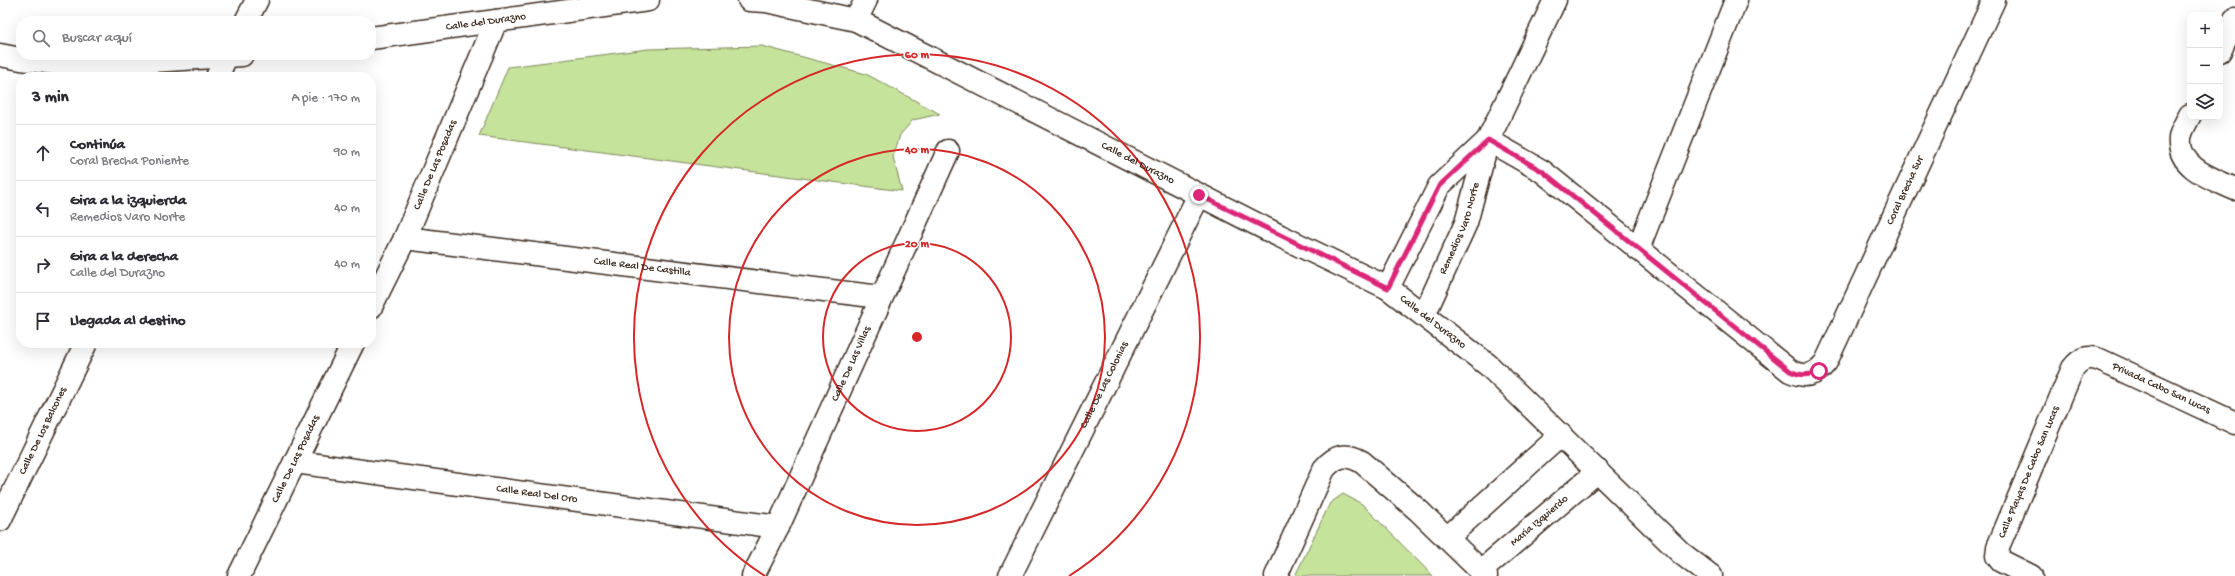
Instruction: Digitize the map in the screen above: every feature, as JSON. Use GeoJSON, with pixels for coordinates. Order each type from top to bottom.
{"type":"FeatureCollection","features":[{"type":"Feature","properties":{"kind":"street"},"geometry":{"type":"LineString","coordinates":[[249,16],[257,0]]}},
{"type":"Feature","properties":{"kind":"street","name":"Calle del Durazno"},"geometry":{"type":"LineString","coordinates":[[376,37],[648,0]]}},
{"type":"Feature","properties":{"kind":"street","name":"Calle del Durazno"},"geometry":{"type":"LineString","coordinates":[[748,0],[766,1],[856,20],[1199,195],[1388,288],[1488,365],[1598,470],[1681,553],[1711,576]]}},
{"type":"Feature","properties":{"kind":"street"},"geometry":{"type":"LineString","coordinates":[[856,20],[866,0]]}},
{"type":"Feature","properties":{"kind":"street","name":"Remedios Varo Norte"},"geometry":{"type":"LineString","coordinates":[[1424,315],[1466,223],[1488,140],[1555,0]]}},
{"type":"Feature","properties":{"kind":"street"},"geometry":{"type":"LineString","coordinates":[[1488,140],[1542,171],[1638,249],[1736,0]]}},
{"type":"Feature","properties":{"kind":"street","name":"Coral Brecha Sur"},"geometry":{"type":"LineString","coordinates":[[1638,249],[1790,371],[1799,375],[1810,375],[1819,371],[1826,362],[1994,0]]}},
{"type":"Feature","properties":{"kind":"street"},"geometry":{"type":"LineString","coordinates":[[2221,48],[2235,19]]}},
{"type":"Feature","properties":{"kind":"street","name":"Calle De Las Posadas"},"geometry":{"type":"LineString","coordinates":[[376,297],[405,238],[496,21]]}},
{"type":"Feature","properties":{"kind":"street"},"geometry":{"type":"LineString","coordinates":[[0,55],[16,58]]}},
{"type":"Feature","properties":{"kind":"street"},"geometry":{"type":"LineString","coordinates":[[29,60],[79,66],[171,60]]}},
{"type":"Feature","properties":{"kind":"street"},"geometry":{"type":"LineString","coordinates":[[221,72],[229,60]]}},
{"type":"Feature","properties":{"kind":"street"},"geometry":{"type":"LineString","coordinates":[[2188,120],[2180,136],[2180,148],[2188,162],[2202,174],[2235,189]]}},
{"type":"Feature","properties":{"kind":"street","name":"Remedios Varo Norte"},"geometry":{"type":"LineString","coordinates":[[1388,288],[1439,186],[1488,140]]}},
{"type":"Feature","properties":{"kind":"street","name":"Calle De Las Villas"},"geometry":{"type":"LineString","coordinates":[[753,576],[778,527],[880,297],[948,151]]}},
{"type":"Feature","properties":{"kind":"street","name":"Calle De Las Colonias"},"geometry":{"type":"LineString","coordinates":[[1010,576],[1199,195]]}},
{"type":"Feature","properties":{"kind":"street","name":"Calle Real De Castilla"},"geometry":{"type":"LineString","coordinates":[[405,238],[880,297]]}},
{"type":"Feature","properties":{"kind":"street","name":"Calle De Los Balcones"},"geometry":{"type":"LineString","coordinates":[[0,520],[84,348]]}},
{"type":"Feature","properties":{"kind":"street","name":"Calle De Las Posadas"},"geometry":{"type":"LineString","coordinates":[[239,576],[351,348]]}},
{"type":"Feature","properties":{"kind":"street","name":"Privada Cabo San Lucas"},"geometry":{"type":"LineString","coordinates":[[2085,358],[2100,360],[2235,423]]}},
{"type":"Feature","properties":{"kind":"street","name":"Calle Playas De Cabo San Lucas"},"geometry":{"type":"LineString","coordinates":[[2031,576],[2000,561],[1998,556],[1998,547],[2073,368],[2078,361],[2085,358]]}},
{"type":"Feature","properties":{"kind":"street"},"geometry":{"type":"LineString","coordinates":[[1447,538],[1561,435]]}},
{"type":"Feature","properties":{"kind":"street"},"geometry":{"type":"LineString","coordinates":[[1276,576],[1324,469],[1331,461],[1341,456],[1352,456],[1362,462],[1447,538],[1483,573]]}},
{"type":"Feature","properties":{"kind":"street","name":"Calle Real Del Oro"},"geometry":{"type":"LineString","coordinates":[[295,462],[778,527]]}},
{"type":"Feature","properties":{"kind":"street","name":"Maria Izquierdo"},"geometry":{"type":"LineString","coordinates":[[1483,573],[1598,470]]}},
{"type":"Feature","properties":{"kind":"green space"},"geometry":{"type":"Polygon","coordinates":[[[762,46],[866,74],[940,114],[913,120],[900,135],[893,157],[902,191],[479,136],[508,67],[648,49],[762,46]]]}},
{"type":"Feature","properties":{"kind":"green space"},"geometry":{"type":"Polygon","coordinates":[[[1343,494],[1362,504],[1433,576],[1295,576],[1330,503],[1343,494]]]}},
{"type":"Feature","properties":{"kind":"route"},"geometry":{"type":"LineString","coordinates":[[1199,195],[1388,288],[1439,186],[1488,140],[1542,171],[1790,371],[1799,375],[1810,375],[1819,371]]}}]}
